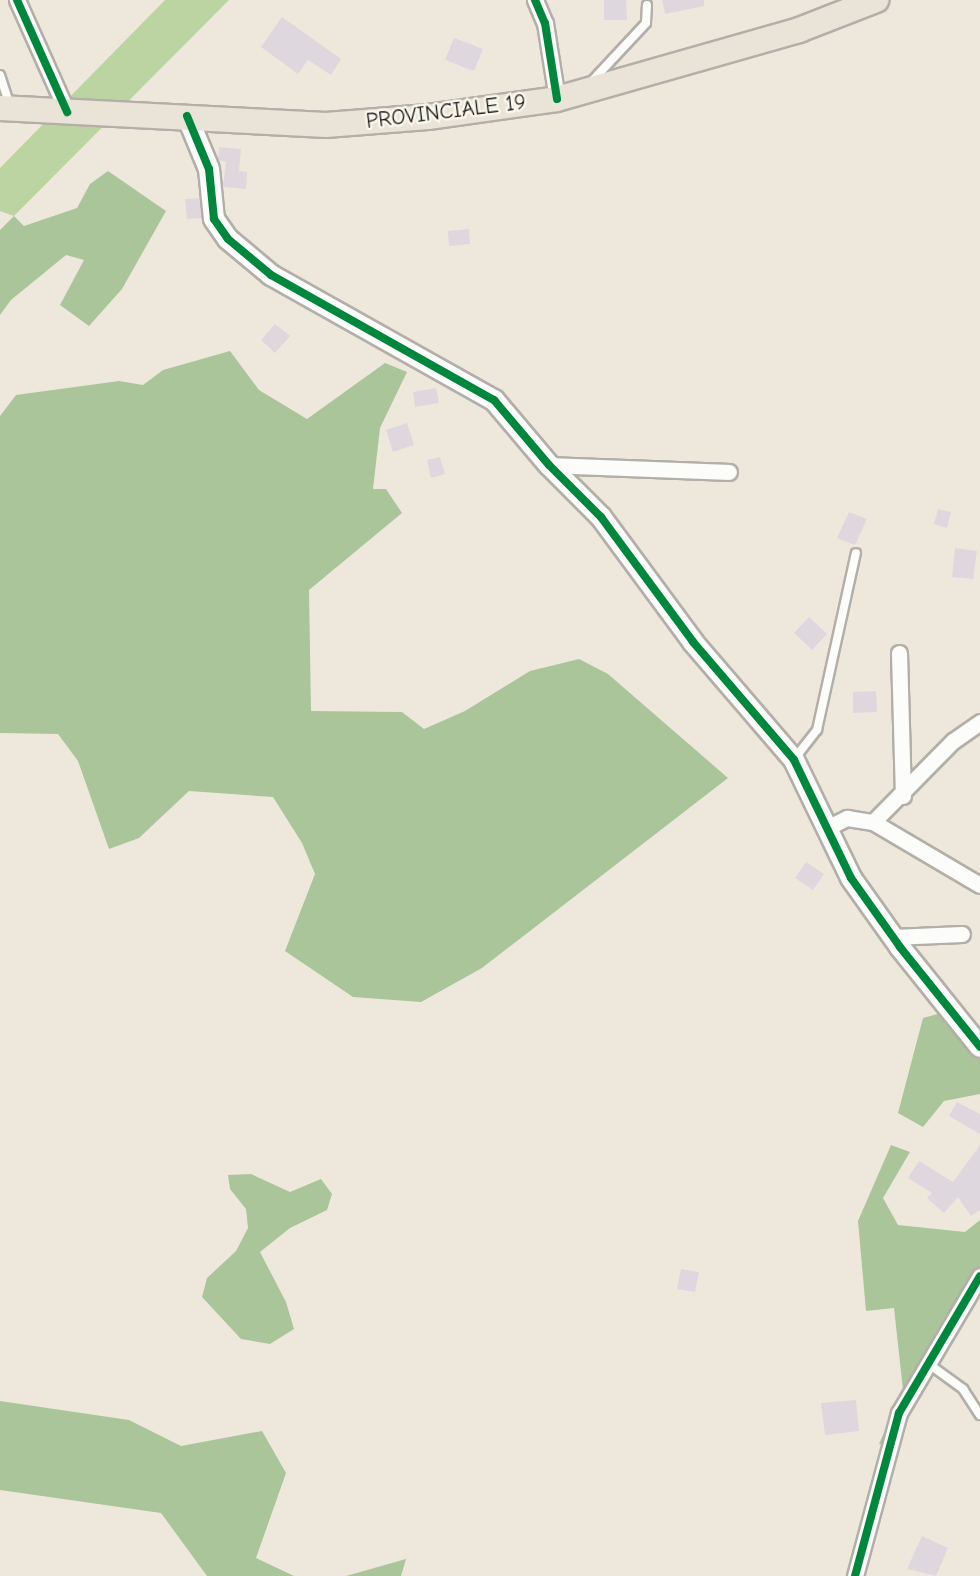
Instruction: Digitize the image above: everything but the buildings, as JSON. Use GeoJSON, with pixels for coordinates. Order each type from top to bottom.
{"type":"FeatureCollection","features":[{"type":"Feature","properties":{"kind":"main road","name":"PROVINCIALE 19"},"geometry":{"type":"LineString","coordinates":[[6,108],[326,125],[428,117],[557,99],[799,30],[876,0]]}},
{"type":"Feature","properties":{"kind":"street"},"geometry":{"type":"LineString","coordinates":[[17,0],[67,112]]}},
{"type":"Feature","properties":{"kind":"street"},"geometry":{"type":"LineString","coordinates":[[535,0],[545,23],[557,99]]}},
{"type":"Feature","properties":{"kind":"street"},"geometry":{"type":"LineString","coordinates":[[187,116],[209,169],[214,219],[228,239],[271,275],[494,400],[549,465],[601,517],[693,642],[794,760],[825,829],[851,878],[892,936],[980,1047]]}},
{"type":"Feature","properties":{"kind":"street"},"geometry":{"type":"LineString","coordinates":[[549,465],[729,472]]}},
{"type":"Feature","properties":{"kind":"street"},"geometry":{"type":"LineString","coordinates":[[899,653],[903,796]]}},
{"type":"Feature","properties":{"kind":"street"},"geometry":{"type":"LineString","coordinates":[[873,822],[903,796],[953,741],[980,722]]}},
{"type":"Feature","properties":{"kind":"street"},"geometry":{"type":"LineString","coordinates":[[825,829],[847,818],[873,822],[980,885]]}},
{"type":"Feature","properties":{"kind":"street"},"geometry":{"type":"LineString","coordinates":[[892,936],[962,934]]}},
{"type":"Feature","properties":{"kind":"street"},"geometry":{"type":"LineString","coordinates":[[855,1576],[899,1413],[926,1362],[980,1276]]}},
{"type":"Feature","properties":{"kind":"lane"},"geometry":{"type":"LineString","coordinates":[[557,99],[585,89],[646,24],[647,5]]}},
{"type":"Feature","properties":{"kind":"lane"},"geometry":{"type":"LineString","coordinates":[[0,75],[6,108]]}},
{"type":"Feature","properties":{"kind":"lane"},"geometry":{"type":"LineString","coordinates":[[794,760],[817,730],[856,553]]}},
{"type":"Feature","properties":{"kind":"lane"},"geometry":{"type":"LineString","coordinates":[[926,1362],[963,1389],[980,1415]]}},
{"type":"Feature","properties":{"kind":"green space"},"geometry":{"type":"Polygon","coordinates":[[[165,0],[229,0],[14,216],[0,211],[0,168],[165,0]]]}},
{"type":"Feature","properties":{"kind":"green space"},"geometry":{"type":"Polygon","coordinates":[[[108,171],[166,211],[122,289],[89,326],[60,305],[84,260],[66,255],[11,300],[0,315],[0,230],[14,216],[24,226],[77,208],[90,184],[108,171]]]}},
{"type":"Feature","properties":{"kind":"green space"},"geometry":{"type":"Polygon","coordinates":[[[230,351],[259,390],[307,419],[385,363],[407,372],[380,428],[373,489],[386,489],[402,513],[309,590],[311,711],[402,712],[424,729],[465,711],[530,671],[579,659],[608,674],[728,778],[482,968],[421,1002],[353,997],[285,951],[315,874],[302,843],[273,797],[189,791],[139,838],[109,849],[78,761],[58,734],[0,733],[0,416],[16,395],[119,381],[143,385],[163,370],[230,351]]]}},
{"type":"Feature","properties":{"kind":"green space"},"geometry":{"type":"Polygon","coordinates":[[[945,1012],[980,1051],[980,1094],[944,1101],[923,1127],[898,1113],[923,1018],[945,1012]]]}},
{"type":"Feature","properties":{"kind":"green space"},"geometry":{"type":"Polygon","coordinates":[[[891,1145],[910,1152],[883,1198],[898,1225],[965,1232],[980,1220],[980,1288],[889,1446],[879,1444],[903,1390],[894,1308],[866,1311],[858,1221],[891,1145]]]}},
{"type":"Feature","properties":{"kind":"green space"},"geometry":{"type":"Polygon","coordinates":[[[251,1174],[290,1192],[321,1179],[332,1194],[327,1210],[290,1228],[260,1252],[286,1302],[294,1329],[270,1344],[241,1339],[202,1297],[207,1278],[236,1251],[248,1228],[246,1209],[230,1189],[228,1175],[251,1174]]]}},
{"type":"Feature","properties":{"kind":"green space"},"geometry":{"type":"Polygon","coordinates":[[[0,1401],[129,1420],[181,1446],[262,1431],[286,1473],[256,1558],[294,1576],[207,1576],[161,1513],[0,1490],[0,1401]]]}},
{"type":"Feature","properties":{"kind":"green space"},"geometry":{"type":"Polygon","coordinates":[[[406,1559],[401,1576],[346,1576],[406,1559]]]}},
{"type":"Feature","properties":{"kind":"cycle path"},"geometry":{"type":"LineString","coordinates":[[17,0],[67,112]]}},
{"type":"Feature","properties":{"kind":"cycle path"},"geometry":{"type":"LineString","coordinates":[[535,0],[545,23],[557,99]]}},
{"type":"Feature","properties":{"kind":"cycle path"},"geometry":{"type":"LineString","coordinates":[[187,116],[209,169],[214,219],[228,239],[271,275],[494,400],[549,465],[601,517],[693,642],[794,760],[851,878],[900,947],[980,1047]]}},
{"type":"Feature","properties":{"kind":"cycle path"},"geometry":{"type":"LineString","coordinates":[[855,1576],[899,1413],[980,1276]]}}]}
